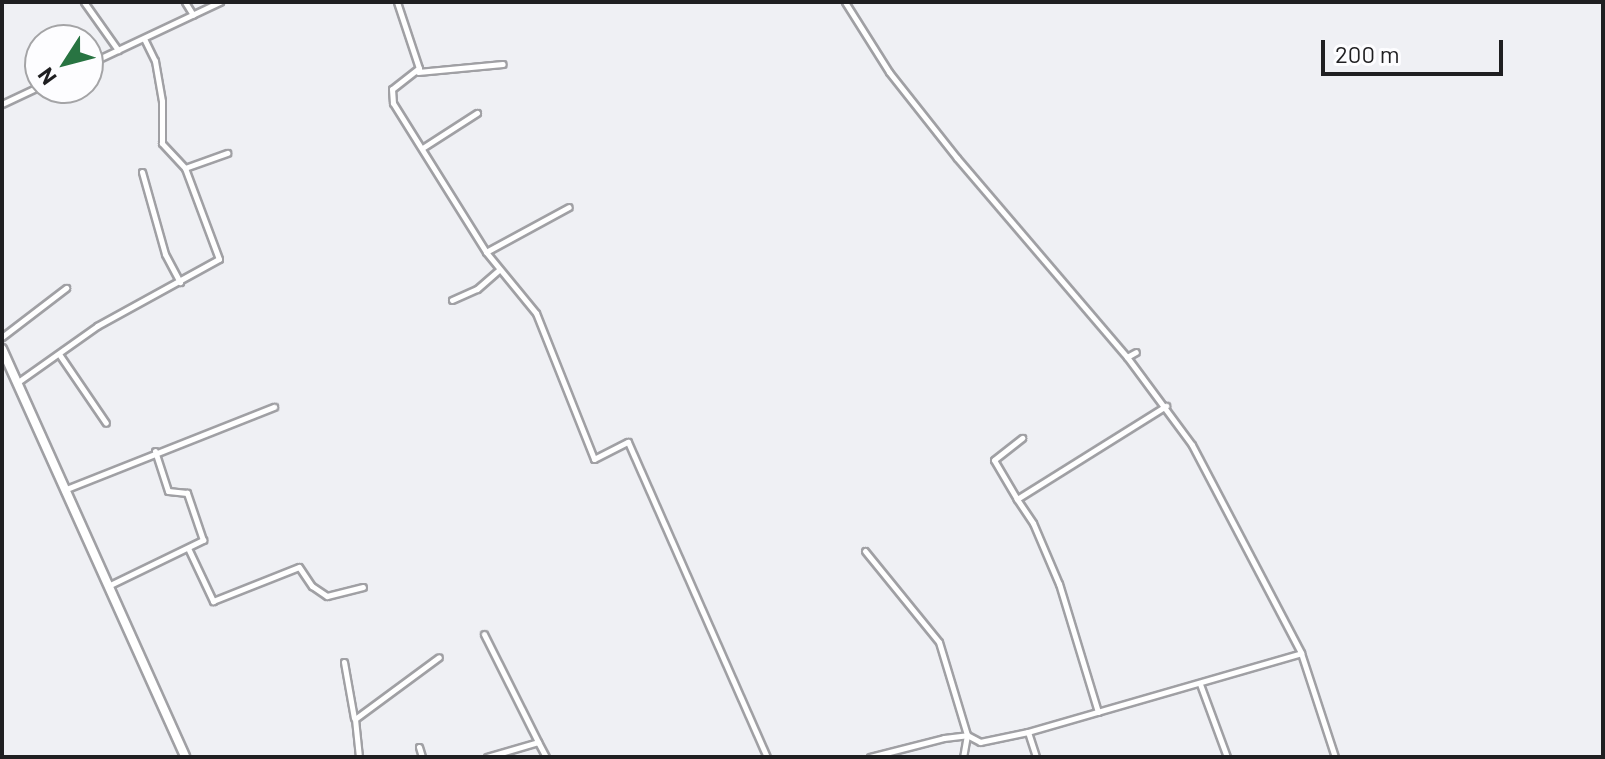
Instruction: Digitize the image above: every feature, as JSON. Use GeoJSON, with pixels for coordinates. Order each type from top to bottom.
{"type":"FeatureCollection","features":[{"type":"Feature","properties":{"kind":"main road"},"geometry":{"type":"LineString","coordinates":[[2,349],[106,587],[185,757]]}},
{"type":"Feature","properties":{"kind":"street"},"geometry":{"type":"LineString","coordinates":[[84,2],[118,50]]}},
{"type":"Feature","properties":{"kind":"street"},"geometry":{"type":"LineString","coordinates":[[185,2],[193,15]]}},
{"type":"Feature","properties":{"kind":"street"},"geometry":{"type":"LineString","coordinates":[[104,57],[220,2]]}},
{"type":"Feature","properties":{"kind":"street"},"geometry":{"type":"LineString","coordinates":[[397,2],[419,62],[417,72]]}},
{"type":"Feature","properties":{"kind":"street"},"geometry":{"type":"LineString","coordinates":[[845,2],[889,72],[957,158],[1166,406],[1209,476],[1301,653],[1335,757]]}},
{"type":"Feature","properties":{"kind":"street"},"geometry":{"type":"LineString","coordinates":[[17,382],[97,326],[219,259],[185,168],[162,143],[157,74],[144,38]]}},
{"type":"Feature","properties":{"kind":"street"},"geometry":{"type":"LineString","coordinates":[[503,64],[417,72],[392,89],[391,98],[486,252],[536,313],[594,459],[628,442],[767,757]]}},
{"type":"Feature","properties":{"kind":"street"},"geometry":{"type":"LineString","coordinates":[[2,104],[24,94]]}},
{"type":"Feature","properties":{"kind":"street"},"geometry":{"type":"LineString","coordinates":[[424,147],[477,113]]}},
{"type":"Feature","properties":{"kind":"street"},"geometry":{"type":"LineString","coordinates":[[185,168],[227,153]]}},
{"type":"Feature","properties":{"kind":"street"},"geometry":{"type":"LineString","coordinates":[[142,172],[165,254],[180,282]]}},
{"type":"Feature","properties":{"kind":"street"},"geometry":{"type":"LineString","coordinates":[[486,252],[569,207]]}},
{"type":"Feature","properties":{"kind":"street"},"geometry":{"type":"LineString","coordinates":[[452,300],[477,289],[499,270]]}},
{"type":"Feature","properties":{"kind":"street"},"geometry":{"type":"LineString","coordinates":[[2,337],[66,288]]}},
{"type":"Feature","properties":{"kind":"street"},"geometry":{"type":"LineString","coordinates":[[1127,357],[1136,352]]}},
{"type":"Feature","properties":{"kind":"street"},"geometry":{"type":"LineString","coordinates":[[59,354],[106,423]]}},
{"type":"Feature","properties":{"kind":"street"},"geometry":{"type":"LineString","coordinates":[[1017,499],[1166,406]]}},
{"type":"Feature","properties":{"kind":"street"},"geometry":{"type":"LineString","coordinates":[[63,490],[155,451],[274,407]]}},
{"type":"Feature","properties":{"kind":"street"},"geometry":{"type":"LineString","coordinates":[[1022,438],[994,460],[1059,584],[1098,712]]}},
{"type":"Feature","properties":{"kind":"street"},"geometry":{"type":"LineString","coordinates":[[106,587],[202,542],[185,490],[168,491],[155,451]]}},
{"type":"Feature","properties":{"kind":"street"},"geometry":{"type":"LineString","coordinates":[[188,548],[213,601],[299,567],[312,586],[327,596],[363,587]]}},
{"type":"Feature","properties":{"kind":"street"},"geometry":{"type":"LineString","coordinates":[[865,551],[939,642],[967,735],[963,757]]}},
{"type":"Feature","properties":{"kind":"street"},"geometry":{"type":"LineString","coordinates":[[484,634],[546,757]]}},
{"type":"Feature","properties":{"kind":"street"},"geometry":{"type":"LineString","coordinates":[[870,757],[967,735],[980,742],[1028,732],[1301,653]]}},
{"type":"Feature","properties":{"kind":"street"},"geometry":{"type":"LineString","coordinates":[[355,719],[439,657]]}},
{"type":"Feature","properties":{"kind":"street"},"geometry":{"type":"LineString","coordinates":[[344,662],[359,757]]}},
{"type":"Feature","properties":{"kind":"street"},"geometry":{"type":"LineString","coordinates":[[1200,684],[1227,757]]}},
{"type":"Feature","properties":{"kind":"street"},"geometry":{"type":"LineString","coordinates":[[1028,732],[1036,757]]}},
{"type":"Feature","properties":{"kind":"street"},"geometry":{"type":"LineString","coordinates":[[487,757],[538,742]]}},
{"type":"Feature","properties":{"kind":"street"},"geometry":{"type":"LineString","coordinates":[[419,747],[422,757]]}}]}
